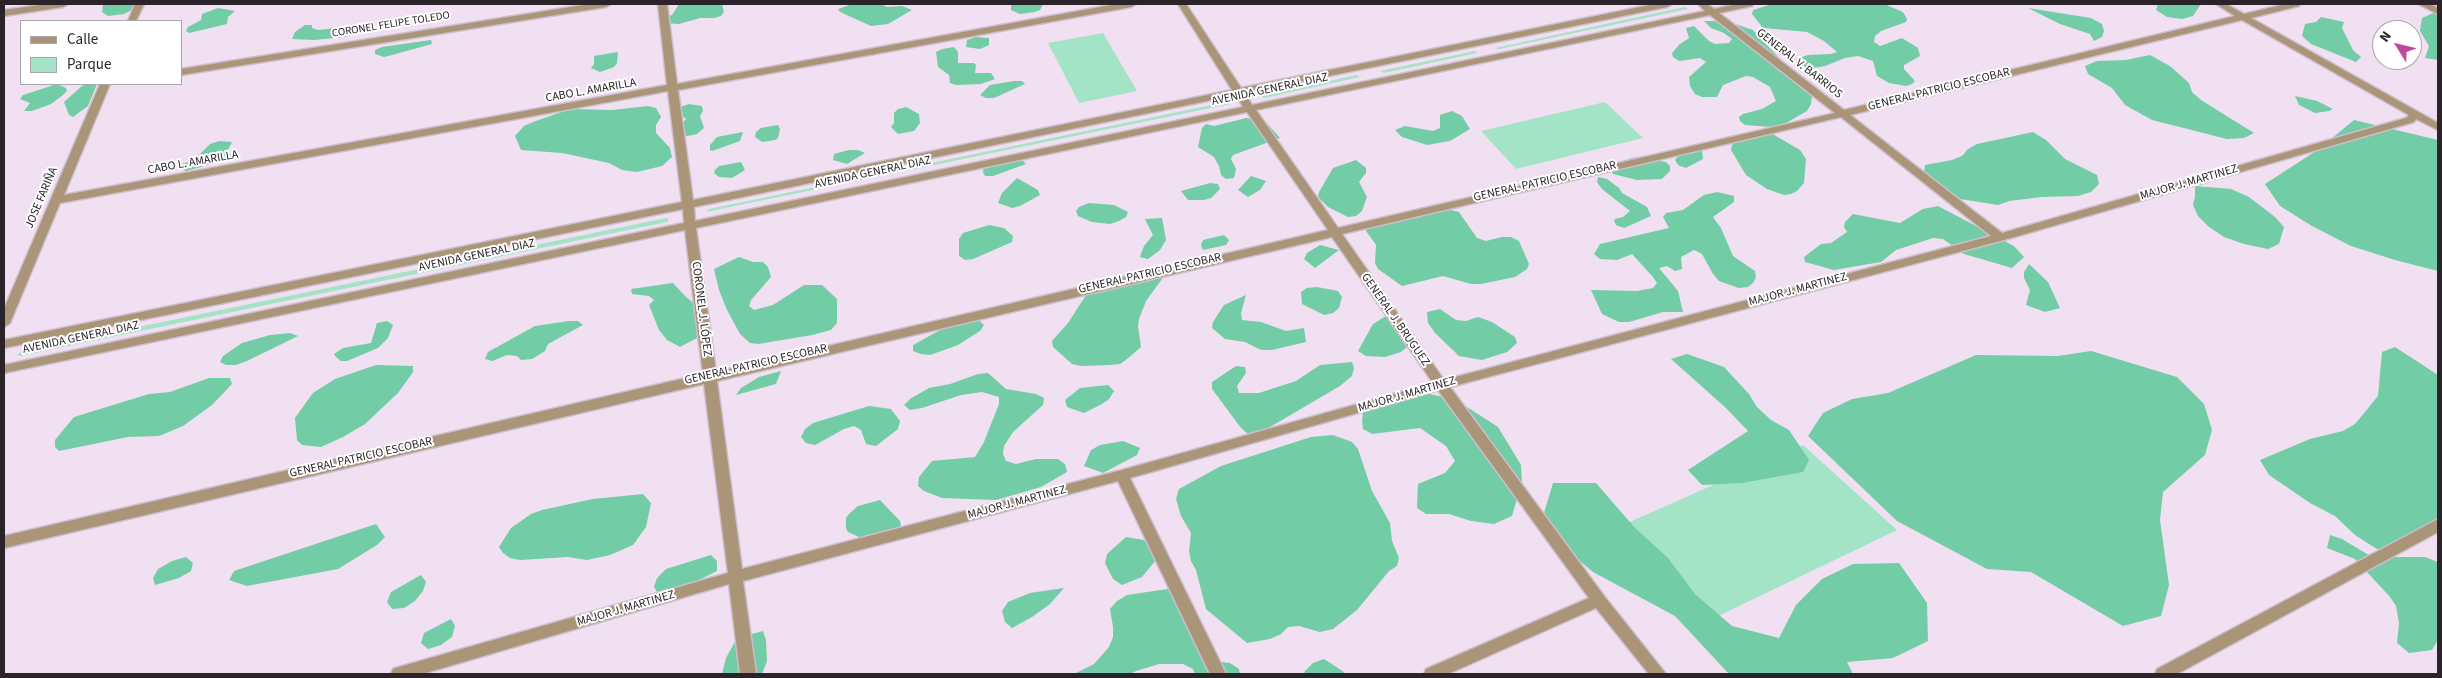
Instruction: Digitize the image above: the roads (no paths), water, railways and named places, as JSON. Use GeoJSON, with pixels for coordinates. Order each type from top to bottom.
{"type":"FeatureCollection","features":[{"type":"Feature","properties":{"kind":"street"},"geometry":{"type":"LineString","coordinates":[[4,12],[63,4]]}},
{"type":"Feature","properties":{"kind":"street"},"geometry":{"type":"LineString","coordinates":[[132,20],[139,4]]}},
{"type":"Feature","properties":{"kind":"street","name":"CORONEL FELIPE TOLEDO"},"geometry":{"type":"LineString","coordinates":[[182,72],[606,4]]}},
{"type":"Feature","properties":{"kind":"street","name":"CORONEL J. LÓPEZ"},"geometry":{"type":"LineString","coordinates":[[662,4],[734,577],[748,674]]}},
{"type":"Feature","properties":{"kind":"street","name":"CABO L. AMARILLA"},"geometry":{"type":"LineString","coordinates":[[56,200],[1131,4]]}},
{"type":"Feature","properties":{"kind":"street","name":"GENERAL J. BRUGUEZ"},"geometry":{"type":"LineString","coordinates":[[1182,4],[1249,108],[1441,385],[1599,600],[1658,674]]}},
{"type":"Feature","properties":{"kind":"street","name":"AVENIDA GENERAL DIAZ"},"geometry":{"type":"LineString","coordinates":[[4,344],[1667,4]]}},
{"type":"Feature","properties":{"kind":"street","name":"GENERAL V. BARRIOS"},"geometry":{"type":"LineString","coordinates":[[1702,4],[2000,236]]}},
{"type":"Feature","properties":{"kind":"street","name":"AVENIDA GENERAL DIAZ"},"geometry":{"type":"LineString","coordinates":[[4,368],[1749,4]]}},
{"type":"Feature","properties":{"kind":"street"},"geometry":{"type":"LineString","coordinates":[[2220,4],[2411,110],[2414,115],[2438,127]]}},
{"type":"Feature","properties":{"kind":"street","name":"GENERAL PATRICIO ESCOBAR"},"geometry":{"type":"LineString","coordinates":[[4,542],[710,376],[1842,114],[2296,4]]}},
{"type":"Feature","properties":{"kind":"street"},"geometry":{"type":"LineString","coordinates":[[2423,4],[2438,11]]}},
{"type":"Feature","properties":{"kind":"street","name":"JOSE FARIÑA"},"geometry":{"type":"LineString","coordinates":[[4,323],[105,85]]}},
{"type":"Feature","properties":{"kind":"street","name":"MAJOR J. MARTINEZ"},"geometry":{"type":"LineString","coordinates":[[399,674],[734,577],[1122,475],[1441,385],[2000,236],[2410,120],[2414,115]]}},
{"type":"Feature","properties":{"kind":"street"},"geometry":{"type":"LineString","coordinates":[[1122,475],[1218,674]]}},
{"type":"Feature","properties":{"kind":"street"},"geometry":{"type":"LineString","coordinates":[[2163,674],[2437,527]]}},
{"type":"Feature","properties":{"kind":"street"},"geometry":{"type":"LineString","coordinates":[[1432,674],[1599,600]]}}]}
